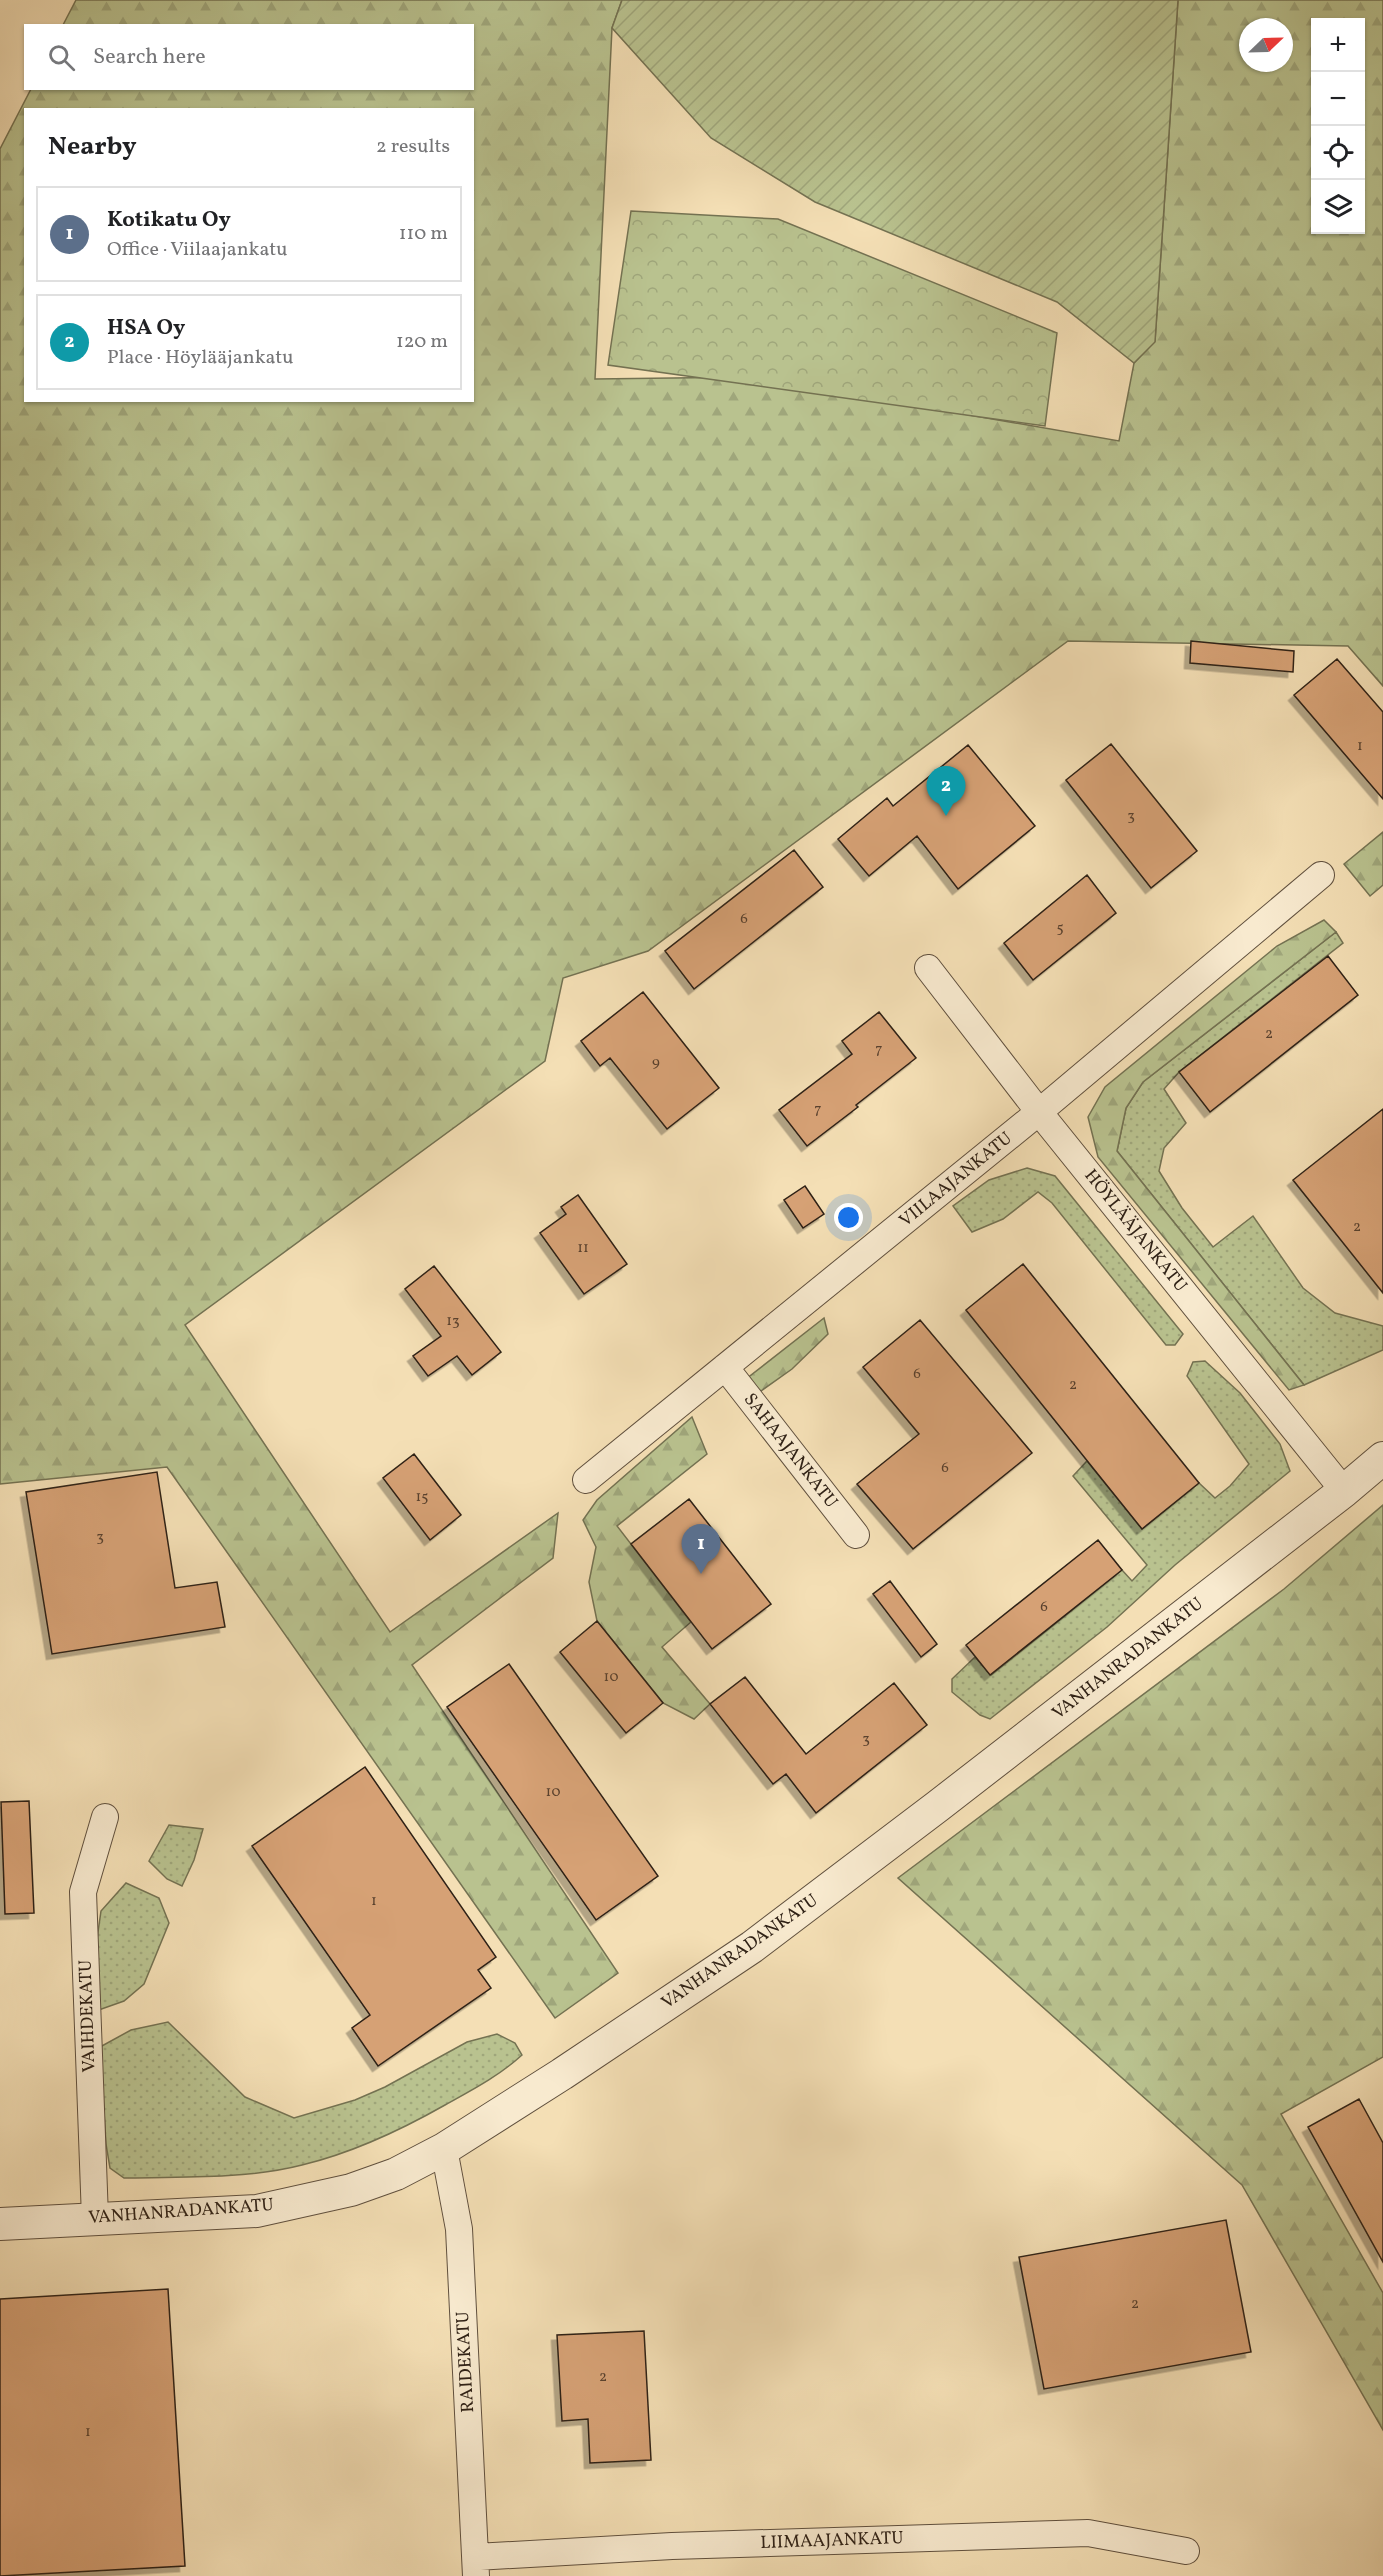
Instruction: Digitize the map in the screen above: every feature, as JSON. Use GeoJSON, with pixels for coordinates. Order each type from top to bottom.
{"type":"FeatureCollection","features":[{"type":"Feature","properties":{"kind":"street","name":"VIILAAJANKATU"},"geometry":{"type":"LineString","coordinates":[[586,1480],[1039,1113],[1321,875]]}},
{"type":"Feature","properties":{"kind":"street","name":"HÖYLÄÄJANKATU"},"geometry":{"type":"LineString","coordinates":[[928,968],[1039,1113],[1344,1491]]}},
{"type":"Feature","properties":{"kind":"street","name":"SAHAAJANKATU"},"geometry":{"type":"LineString","coordinates":[[725,1367],[856,1535]]}},
{"type":"Feature","properties":{"kind":"street","name":"VANHANRADANKATU"},"geometry":{"type":"LineString","coordinates":[[0,2224],[257,2211],[351,2190],[396,2174],[444,2149],[562,2074],[752,1947],[938,1806],[1344,1491],[1383,1458]]}},
{"type":"Feature","properties":{"kind":"street","name":"VAIHDEKATU"},"geometry":{"type":"LineString","coordinates":[[95,2218],[82,1892],[105,1817]]}},
{"type":"Feature","properties":{"kind":"street","name":"RAIDEKATU"},"geometry":{"type":"LineString","coordinates":[[444,2149],[459,2229],[476,2566]]}},
{"type":"Feature","properties":{"kind":"street","name":"LIIMAAJANKATU"},"geometry":{"type":"LineString","coordinates":[[476,2566],[672,2546],[1088,2533],[1186,2551]]}},
{"type":"Feature","properties":{"kind":"green space"},"geometry":{"type":"Polygon","coordinates":[[[76,0],[622,0],[612,28],[595,379],[751,377],[1119,441],[1134,363],[1155,341],[1178,0],[1383,0],[1383,686],[1348,646],[1068,641],[648,951],[563,978],[545,1061],[185,1325],[390,1632],[558,1513],[553,1558],[412,1665],[618,1973],[555,2018],[167,1467],[0,1484],[0,149],[30,90],[474,90],[474,24],[64,24],[76,0]]]}},
{"type":"Feature","properties":{"kind":"green space"},"geometry":{"type":"Polygon","coordinates":[[[622,0],[1178,0],[1155,342],[1134,363],[1057,302],[815,202],[711,138],[612,28],[622,0]]]}},
{"type":"Feature","properties":{"kind":"green space"},"geometry":{"type":"Polygon","coordinates":[[[631,211],[778,219],[1057,333],[1045,426],[608,365],[631,211]]]}},
{"type":"Feature","properties":{"kind":"green space"},"geometry":{"type":"Polygon","coordinates":[[[1383,832],[1383,885],[1370,896],[1344,864],[1383,832]]]}},
{"type":"Feature","properties":{"kind":"green space"},"geometry":{"type":"Polygon","coordinates":[[[1324,920],[1336,932],[1143,1082],[1126,1108],[1117,1151],[1304,1385],[1289,1390],[1098,1157],[1088,1117],[1105,1087],[1277,946],[1324,920]]]}},
{"type":"Feature","properties":{"kind":"green space"},"geometry":{"type":"Polygon","coordinates":[[[1336,932],[1343,943],[1179,1072],[1164,1089],[1186,1123],[1164,1148],[1159,1171],[1182,1208],[1213,1247],[1253,1216],[1303,1288],[1335,1313],[1383,1326],[1383,1350],[1304,1385],[1117,1151],[1126,1108],[1143,1082],[1336,932]]]}},
{"type":"Feature","properties":{"kind":"green space"},"geometry":{"type":"Polygon","coordinates":[[[1027,1168],[1055,1176],[1183,1334],[1175,1345],[1166,1345],[1052,1203],[1038,1192],[1003,1219],[972,1232],[953,1206],[989,1180],[1027,1168]]]}},
{"type":"Feature","properties":{"kind":"green space"},"geometry":{"type":"Polygon","coordinates":[[[824,1318],[828,1334],[792,1369],[761,1391],[746,1379],[824,1318]]]}},
{"type":"Feature","properties":{"kind":"green space"},"geometry":{"type":"Polygon","coordinates":[[[1205,1361],[1240,1393],[1280,1444],[1290,1471],[1175,1565],[1107,1627],[990,1719],[980,1715],[952,1692],[952,1679],[975,1657],[991,1675],[1122,1570],[1132,1581],[1147,1565],[1073,1476],[1087,1461],[1142,1529],[1199,1483],[1215,1498],[1230,1486],[1249,1464],[1187,1376],[1193,1362],[1205,1361]]]}},
{"type":"Feature","properties":{"kind":"green space"},"geometry":{"type":"Polygon","coordinates":[[[692,1417],[707,1454],[617,1526],[691,1622],[662,1647],[710,1704],[694,1719],[663,1703],[597,1621],[589,1582],[596,1547],[583,1520],[597,1500],[692,1417]]]}},
{"type":"Feature","properties":{"kind":"green space"},"geometry":{"type":"Polygon","coordinates":[[[1383,1505],[1383,2057],[1281,2114],[1383,2293],[1383,2430],[1242,2185],[898,1878],[1284,1589],[1383,1505]]]}},
{"type":"Feature","properties":{"kind":"green space"},"geometry":{"type":"Polygon","coordinates":[[[169,1825],[203,1829],[194,1860],[182,1886],[167,1879],[149,1861],[169,1825]]]}},
{"type":"Feature","properties":{"kind":"green space"},"geometry":{"type":"Polygon","coordinates":[[[126,1883],[159,1898],[169,1923],[144,1984],[124,2001],[96,2011],[96,1946],[101,1911],[126,1883]]]}},
{"type":"Feature","properties":{"kind":"green space"},"geometry":{"type":"Polygon","coordinates":[[[168,2022],[245,2097],[294,2118],[355,2100],[385,2087],[467,2042],[497,2034],[515,2043],[522,2055],[485,2082],[411,2123],[376,2140],[321,2160],[259,2173],[124,2178],[110,2168],[106,2144],[100,2047],[131,2030],[168,2022]]]}},
{"type":"Feature","properties":{"kind":"building"},"geometry":{"type":"Polygon","coordinates":[[[1191,641],[1294,651],[1293,672],[1190,663],[1191,641]]]}},
{"type":"Feature","properties":{"kind":"building"},"geometry":{"type":"Polygon","coordinates":[[[1337,659],[1383,712],[1383,799],[1294,695],[1337,659]]]}},
{"type":"Feature","properties":{"kind":"building"},"geometry":{"type":"Polygon","coordinates":[[[1111,744],[1197,851],[1151,888],[1066,780],[1111,744]]]}},
{"type":"Feature","properties":{"kind":"building"},"geometry":{"type":"Polygon","coordinates":[[[968,745],[1035,826],[958,889],[917,836],[869,876],[838,839],[887,798],[893,806],[968,745]]]}},
{"type":"Feature","properties":{"kind":"building"},"geometry":{"type":"Polygon","coordinates":[[[794,850],[823,887],[694,989],[665,951],[794,850]]]}},
{"type":"Feature","properties":{"kind":"building"},"geometry":{"type":"Polygon","coordinates":[[[1087,875],[1116,913],[1033,980],[1004,943],[1087,875]]]}},
{"type":"Feature","properties":{"kind":"building"},"geometry":{"type":"Polygon","coordinates":[[[1328,956],[1358,995],[1210,1112],[1179,1072],[1328,956]]]}},
{"type":"Feature","properties":{"kind":"building"},"geometry":{"type":"Polygon","coordinates":[[[643,992],[719,1088],[667,1129],[610,1058],[600,1066],[581,1041],[643,992]]]}},
{"type":"Feature","properties":{"kind":"building"},"geometry":{"type":"Polygon","coordinates":[[[879,1012],[916,1058],[807,1146],[779,1110],[852,1054],[842,1041],[879,1012]]]}},
{"type":"Feature","properties":{"kind":"building"},"geometry":{"type":"Polygon","coordinates":[[[1383,1109],[1383,1293],[1293,1180],[1383,1109]]]}},
{"type":"Feature","properties":{"kind":"building"},"geometry":{"type":"Polygon","coordinates":[[[805,1186],[824,1214],[803,1228],[784,1200],[805,1186]]]}},
{"type":"Feature","properties":{"kind":"building"},"geometry":{"type":"Polygon","coordinates":[[[578,1195],[627,1264],[584,1294],[540,1233],[566,1214],[561,1207],[578,1195]]]}},
{"type":"Feature","properties":{"kind":"building"},"geometry":{"type":"Polygon","coordinates":[[[1023,1264],[1199,1483],[1142,1529],[966,1310],[1023,1264]]]}},
{"type":"Feature","properties":{"kind":"building"},"geometry":{"type":"Polygon","coordinates":[[[434,1266],[501,1352],[472,1375],[457,1356],[428,1376],[413,1356],[441,1336],[405,1289],[434,1266]]]}},
{"type":"Feature","properties":{"kind":"building"},"geometry":{"type":"Polygon","coordinates":[[[920,1320],[1032,1453],[913,1549],[857,1484],[919,1434],[863,1367],[920,1320]]]}},
{"type":"Feature","properties":{"kind":"building"},"geometry":{"type":"Polygon","coordinates":[[[414,1454],[461,1515],[430,1540],[383,1478],[414,1454]]]}},
{"type":"Feature","properties":{"kind":"building"},"geometry":{"type":"Polygon","coordinates":[[[157,1472],[175,1588],[217,1582],[225,1627],[52,1654],[26,1492],[157,1472]]]}},
{"type":"Feature","properties":{"kind":"building"},"geometry":{"type":"Polygon","coordinates":[[[689,1499],[771,1604],[712,1649],[631,1544],[689,1499]]]}},
{"type":"Feature","properties":{"kind":"building"},"geometry":{"type":"Polygon","coordinates":[[[1098,1540],[1122,1570],[990,1675],[966,1645],[1098,1540]]]}},
{"type":"Feature","properties":{"kind":"building"},"geometry":{"type":"Polygon","coordinates":[[[890,1581],[937,1644],[921,1657],[873,1594],[890,1581]]]}},
{"type":"Feature","properties":{"kind":"building"},"geometry":{"type":"Polygon","coordinates":[[[597,1621],[663,1703],[626,1733],[560,1652],[597,1621]]]}},
{"type":"Feature","properties":{"kind":"building"},"geometry":{"type":"Polygon","coordinates":[[[509,1664],[658,1876],[596,1920],[447,1707],[509,1664]]]}},
{"type":"Feature","properties":{"kind":"building"},"geometry":{"type":"Polygon","coordinates":[[[745,1677],[806,1754],[894,1683],[927,1725],[816,1813],[786,1774],[773,1784],[710,1704],[745,1677]]]}},
{"type":"Feature","properties":{"kind":"building"},"geometry":{"type":"Polygon","coordinates":[[[365,1767],[496,1957],[478,1970],[491,1988],[378,2066],[352,2028],[370,2015],[252,1846],[365,1767]]]}},
{"type":"Feature","properties":{"kind":"building"},"geometry":{"type":"Polygon","coordinates":[[[29,1801],[34,1913],[5,1914],[1,1802],[29,1801]]]}},
{"type":"Feature","properties":{"kind":"building"},"geometry":{"type":"Polygon","coordinates":[[[1359,2099],[1383,2143],[1383,2262],[1308,2127],[1359,2099]]]}},
{"type":"Feature","properties":{"kind":"building"},"geometry":{"type":"Polygon","coordinates":[[[1226,2220],[1251,2352],[1044,2389],[1019,2257],[1226,2220]]]}},
{"type":"Feature","properties":{"kind":"building"},"geometry":{"type":"Polygon","coordinates":[[[168,2289],[185,2566],[0,2576],[0,2299],[168,2289]]]}},
{"type":"Feature","properties":{"kind":"building"},"geometry":{"type":"Polygon","coordinates":[[[644,2331],[651,2460],[590,2463],[588,2419],[562,2421],[557,2335],[644,2331]]]}},
{"type":"Feature","properties":{"kind":"place","name":"HSA Oy"},"geometry":{"type":"Point","coordinates":[946,816]}},
{"type":"Feature","properties":{"kind":"place","name":"Kotikatu Oy"},"geometry":{"type":"Point","coordinates":[701,1574]}}]}
